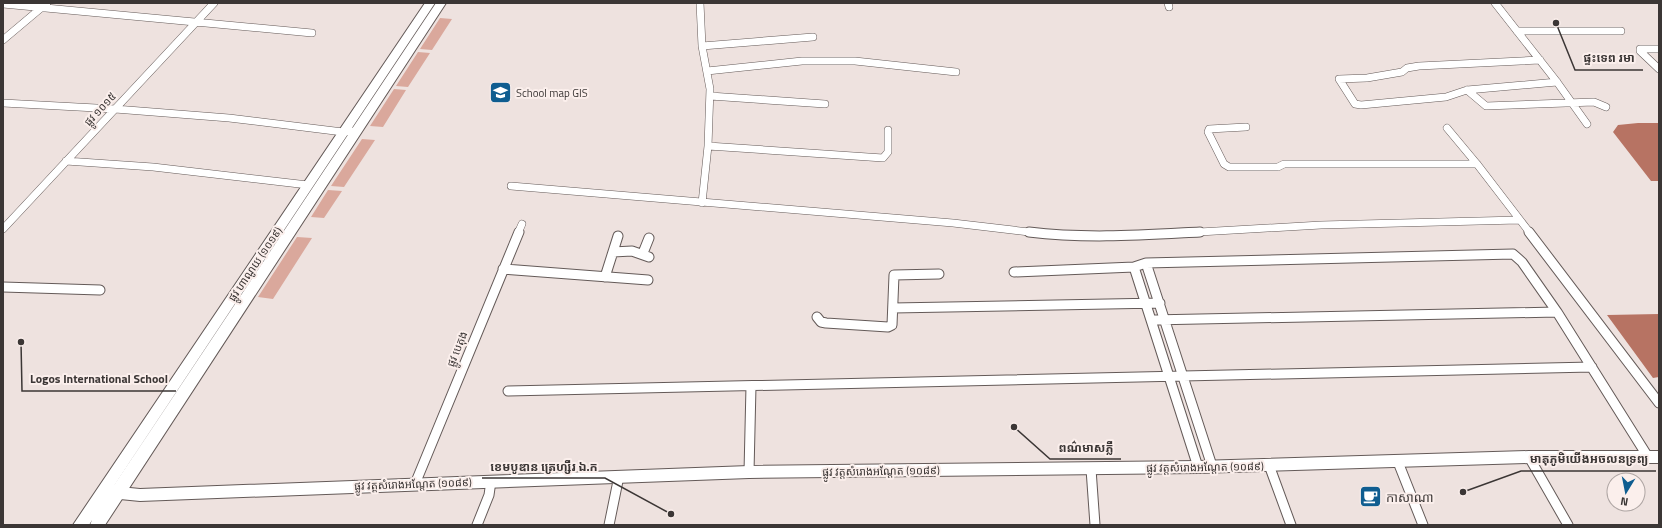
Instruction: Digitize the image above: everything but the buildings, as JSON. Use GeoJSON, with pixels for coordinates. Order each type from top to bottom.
{"type":"FeatureCollection","features":[{"type":"Feature","properties":{"kind":"main road","name":"ផ្លូវ ហាណូយ (១០១៩)"},"geometry":{"type":"LineString","coordinates":[[80,525],[430,3]]}},
{"type":"Feature","properties":{"kind":"main road","name":"ផ្លូវ ហាណូយ (១០១៩)"},"geometry":{"type":"LineString","coordinates":[[97,525],[441,3]]}},
{"type":"Feature","properties":{"kind":"main road","name":"ផ្លូវ វត្តសំរោងអណ្ដែត (១០៨៩)"},"geometry":{"type":"LineString","coordinates":[[103,491],[140,495],[748,472],[1198,467],[1529,457],[1653,457]]}},
{"type":"Feature","properties":{"kind":"street"},"geometry":{"type":"LineString","coordinates":[[3,40],[47,3]]}},
{"type":"Feature","properties":{"kind":"street","name":"ផ្លូវ ១០១៥"},"geometry":{"type":"LineString","coordinates":[[3,229],[214,3]]}},
{"type":"Feature","properties":{"kind":"street"},"geometry":{"type":"LineString","coordinates":[[700,3],[702,46],[710,89],[708,146],[702,203]]}},
{"type":"Feature","properties":{"kind":"street"},"geometry":{"type":"LineString","coordinates":[[1495,3],[1557,82],[1587,124]]}},
{"type":"Feature","properties":{"kind":"street"},"geometry":{"type":"LineString","coordinates":[[3,4],[312,33]]}},
{"type":"Feature","properties":{"kind":"street"},"geometry":{"type":"LineString","coordinates":[[1517,31],[1621,31]]}},
{"type":"Feature","properties":{"kind":"street"},"geometry":{"type":"LineString","coordinates":[[702,46],[813,37]]}},
{"type":"Feature","properties":{"kind":"street"},"geometry":{"type":"LineString","coordinates":[[1659,49],[1640,49],[1640,51],[1659,69]]}},
{"type":"Feature","properties":{"kind":"street"},"geometry":{"type":"LineString","coordinates":[[1540,60],[1419,66],[1407,68],[1402,72],[1397,73],[1339,80],[1355,104],[1361,106],[1446,97],[1467,90],[1557,82]]}},
{"type":"Feature","properties":{"kind":"street"},"geometry":{"type":"LineString","coordinates":[[707,71],[802,62],[854,61],[956,72]]}},
{"type":"Feature","properties":{"kind":"street"},"geometry":{"type":"LineString","coordinates":[[1467,90],[1486,106],[1573,104],[1594,102],[1606,106]]}},
{"type":"Feature","properties":{"kind":"street"},"geometry":{"type":"LineString","coordinates":[[710,96],[825,104]]}},
{"type":"Feature","properties":{"kind":"street"},"geometry":{"type":"LineString","coordinates":[[3,103],[115,109],[229,118],[344,132],[356,132]]}},
{"type":"Feature","properties":{"kind":"street"},"geometry":{"type":"LineString","coordinates":[[1246,127],[1209,128],[1208,132],[1224,164],[1229,167],[1278,167],[1284,164],[1292,163],[1477,164]]}},
{"type":"Feature","properties":{"kind":"street"},"geometry":{"type":"LineString","coordinates":[[1447,128],[1477,164],[1659,403]]}},
{"type":"Feature","properties":{"kind":"street"},"geometry":{"type":"LineString","coordinates":[[708,146],[883,158],[888,152],[888,130]]}},
{"type":"Feature","properties":{"kind":"street"},"geometry":{"type":"LineString","coordinates":[[66,161],[154,167],[308,185]]}},
{"type":"Feature","properties":{"kind":"street"},"geometry":{"type":"LineString","coordinates":[[511,186],[953,223],[1064,236],[1114,237],[1321,225],[1519,220]]}},
{"type":"Feature","properties":{"kind":"street","name":"ផ្លូវ បេតុង"},"geometry":{"type":"LineString","coordinates":[[415,484],[522,224]]}},
{"type":"Feature","properties":{"kind":"street"},"geometry":{"type":"LineString","coordinates":[[605,277],[618,236]]}},
{"type":"Feature","properties":{"kind":"street"},"geometry":{"type":"LineString","coordinates":[[613,252],[620,251],[646,255],[649,238]]}},
{"type":"Feature","properties":{"kind":"street"},"geometry":{"type":"LineString","coordinates":[[1014,272],[1134,267],[1146,263],[1513,254],[1522,262],[1557,312],[1653,457]]}},
{"type":"Feature","properties":{"kind":"street"},"geometry":{"type":"LineString","coordinates":[[1146,263],[1212,466]]}},
{"type":"Feature","properties":{"kind":"street"},"geometry":{"type":"LineString","coordinates":[[1134,267],[1198,467]]}},
{"type":"Feature","properties":{"kind":"street"},"geometry":{"type":"LineString","coordinates":[[503,269],[648,280]]}},
{"type":"Feature","properties":{"kind":"street"},"geometry":{"type":"LineString","coordinates":[[817,317],[821,322],[826,323],[888,327],[892,324],[894,274],[939,274]]}},
{"type":"Feature","properties":{"kind":"street"},"geometry":{"type":"LineString","coordinates":[[3,287],[100,290]]}},
{"type":"Feature","properties":{"kind":"street"},"geometry":{"type":"LineString","coordinates":[[893,308],[1160,303]]}},
{"type":"Feature","properties":{"kind":"street"},"geometry":{"type":"LineString","coordinates":[[1151,320],[1557,312]]}},
{"type":"Feature","properties":{"kind":"street"},"geometry":{"type":"LineString","coordinates":[[508,391],[1592,367]]}},
{"type":"Feature","properties":{"kind":"street"},"geometry":{"type":"LineString","coordinates":[[748,472],[751,386]]}},
{"type":"Feature","properties":{"kind":"street"},"geometry":{"type":"LineString","coordinates":[[1529,457],[1568,525]]}},
{"type":"Feature","properties":{"kind":"street"},"geometry":{"type":"LineString","coordinates":[[1398,462],[1423,525]]}},
{"type":"Feature","properties":{"kind":"street"},"geometry":{"type":"LineString","coordinates":[[1270,465],[1291,525]]}},
{"type":"Feature","properties":{"kind":"street"},"geometry":{"type":"LineString","coordinates":[[1091,468],[1095,525]]}},
{"type":"Feature","properties":{"kind":"street"},"geometry":{"type":"LineString","coordinates":[[609,525],[618,476]]}},
{"type":"Feature","properties":{"kind":"street"},"geometry":{"type":"LineString","coordinates":[[477,525],[489,495],[491,482]]}},
{"type":"Feature","properties":{"kind":"shaded area"},"geometry":{"type":"Polygon","coordinates":[[[440,18],[452,19],[432,50],[420,49],[440,18]]]}},
{"type":"Feature","properties":{"kind":"shaded area"},"geometry":{"type":"Polygon","coordinates":[[[418,52],[430,53],[408,87],[396,86],[418,52]]]}},
{"type":"Feature","properties":{"kind":"shaded area"},"geometry":{"type":"Polygon","coordinates":[[[394,89],[406,90],[383,127],[370,126],[394,89]]]}},
{"type":"Feature","properties":{"kind":"shaded area"},"geometry":{"type":"Polygon","coordinates":[[[1659,123],[1659,181],[1651,181],[1613,132],[1618,125],[1659,123]]]}},
{"type":"Feature","properties":{"kind":"shaded area"},"geometry":{"type":"Polygon","coordinates":[[[362,139],[375,140],[344,187],[331,186],[362,139]]]}},
{"type":"Feature","properties":{"kind":"shaded area"},"geometry":{"type":"Polygon","coordinates":[[[328,190],[342,191],[324,218],[311,217],[328,190]]]}},
{"type":"Feature","properties":{"kind":"shaded area"},"geometry":{"type":"Polygon","coordinates":[[[297,237],[312,238],[273,299],[258,297],[297,237]]]}},
{"type":"Feature","properties":{"kind":"shaded area"},"geometry":{"type":"Polygon","coordinates":[[[1659,314],[1659,377],[1653,378],[1607,315],[1659,314]]]}},
{"type":"Feature","properties":{"kind":"place","name":"ផ្ទះទេព រមា"},"geometry":{"type":"Point","coordinates":[1556,23]}},
{"type":"Feature","properties":{"kind":"place","name":"School map GIS"},"geometry":{"type":"Point","coordinates":[500,93]}},
{"type":"Feature","properties":{"kind":"place","name":"Logos International School"},"geometry":{"type":"Point","coordinates":[21,342]}},
{"type":"Feature","properties":{"kind":"place","name":"ពណ៌មាសភ្លឺ"},"geometry":{"type":"Point","coordinates":[1014,427]}},
{"type":"Feature","properties":{"kind":"place","name":"មាតុភូមិយើងអចលនទ្រព្យ"},"geometry":{"type":"Point","coordinates":[1463,492]}},
{"type":"Feature","properties":{"kind":"place","name":"កាសាណា"},"geometry":{"type":"Point","coordinates":[1370,497]}},
{"type":"Feature","properties":{"kind":"place","name":"ខេមបូឌាន ត្រេហ្សឺរ ឯ.ក"},"geometry":{"type":"Point","coordinates":[671,514]}}]}
